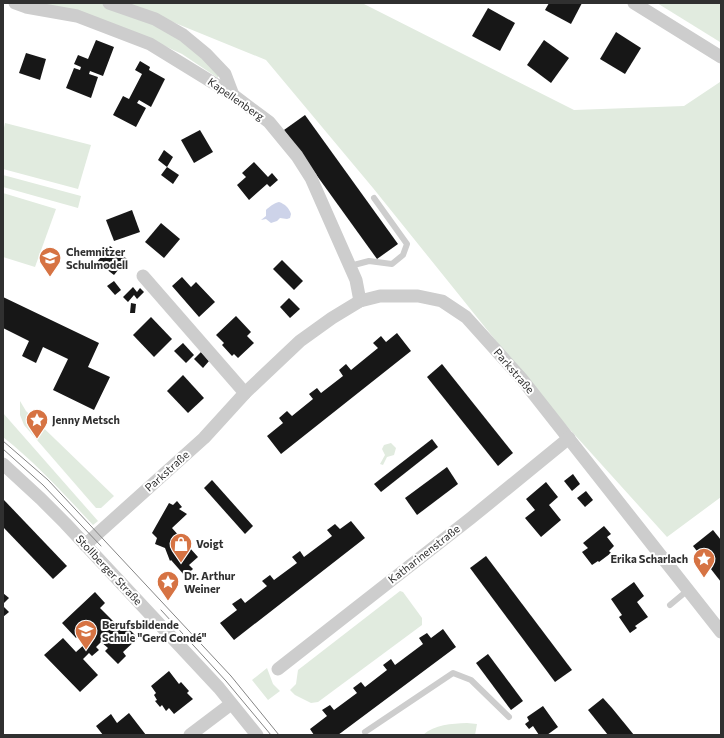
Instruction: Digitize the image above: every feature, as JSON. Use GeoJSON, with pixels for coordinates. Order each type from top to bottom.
{"type":"FeatureCollection","features":[{"type":"Feature","properties":{"kind":"street","name":"Kapellenberg"},"geometry":{"type":"LineString","coordinates":[[15,3],[26,7],[77,16],[150,44],[233,95],[269,122],[297,156],[311,178],[356,280],[360,301]]}},
{"type":"Feature","properties":{"kind":"street"},"geometry":{"type":"LineString","coordinates":[[109,3],[155,19],[183,35],[206,54],[225,74],[233,95]]}},
{"type":"Feature","properties":{"kind":"street"},"geometry":{"type":"LineString","coordinates":[[634,3],[721,57]]}},
{"type":"Feature","properties":{"kind":"street"},"geometry":{"type":"LineString","coordinates":[[142,276],[245,393]]}},
{"type":"Feature","properties":{"kind":"street","name":"Parkstraße"},"geometry":{"type":"LineString","coordinates":[[86,545],[204,438],[245,393],[300,341],[332,318],[360,301],[380,296],[418,296],[442,301],[466,317],[521,378],[721,632]]}},
{"type":"Feature","properties":{"kind":"street","name":"Katharinenstraße"},"geometry":{"type":"LineString","coordinates":[[278,669],[471,518],[569,438]]}},
{"type":"Feature","properties":{"kind":"street","name":"Stollberger Straße"},"geometry":{"type":"LineString","coordinates":[[3,464],[41,499],[86,545],[231,704],[257,735]]}},
{"type":"Feature","properties":{"kind":"street"},"geometry":{"type":"LineString","coordinates":[[190,735],[231,704]]}},
{"type":"Feature","properties":{"kind":"lane"},"geometry":{"type":"LineString","coordinates":[[350,266],[369,261],[392,264],[403,255],[407,244],[374,198]]}},
{"type":"Feature","properties":{"kind":"lane"},"geometry":{"type":"LineString","coordinates":[[670,605],[688,590]]}},
{"type":"Feature","properties":{"kind":"lane"},"geometry":{"type":"LineString","coordinates":[[365,732],[453,673],[471,680],[509,717]]}},
{"type":"Feature","properties":{"kind":"shaded area"},"geometry":{"type":"Polygon","coordinates":[[[31,3],[102,3],[144,19],[181,39],[218,69],[218,78],[182,54],[141,35],[31,3]]]}},
{"type":"Feature","properties":{"kind":"shaded area"},"geometry":{"type":"Polygon","coordinates":[[[126,3],[362,3],[574,110],[684,106],[720,82],[721,497],[667,537],[546,403],[373,188],[266,60],[126,3]]]}},
{"type":"Feature","properties":{"kind":"shaded area"},"geometry":{"type":"Polygon","coordinates":[[[657,3],[721,3],[721,42],[720,42],[657,3]]]}},
{"type":"Feature","properties":{"kind":"shaded area"},"geometry":{"type":"Polygon","coordinates":[[[5,123],[91,145],[78,189],[3,169],[3,133],[5,123]]]}},
{"type":"Feature","properties":{"kind":"shaded area"},"geometry":{"type":"Polygon","coordinates":[[[3,175],[81,196],[78,208],[3,187],[3,175]]]}},
{"type":"Feature","properties":{"kind":"shaded area"},"geometry":{"type":"Polygon","coordinates":[[[3,193],[56,209],[35,267],[3,257],[3,193]]]}},
{"type":"Feature","properties":{"kind":"shaded area"},"geometry":{"type":"Polygon","coordinates":[[[20,401],[26,411],[114,496],[101,508],[96,508],[24,425],[20,415],[20,401]]]}},
{"type":"Feature","properties":{"kind":"shaded area"},"geometry":{"type":"Polygon","coordinates":[[[3,413],[98,521],[93,525],[38,468],[3,437],[3,413]]]}},
{"type":"Feature","properties":{"kind":"shaded area"},"geometry":{"type":"Polygon","coordinates":[[[391,443],[396,448],[394,455],[387,457],[383,465],[380,464],[385,455],[382,449],[384,445],[391,443]]]}},
{"type":"Feature","properties":{"kind":"shaded area"},"geometry":{"type":"Polygon","coordinates":[[[400,591],[403,592],[422,618],[422,625],[318,702],[311,703],[295,695],[290,690],[296,684],[298,670],[400,591]]]}},
{"type":"Feature","properties":{"kind":"shaded area"},"geometry":{"type":"Polygon","coordinates":[[[267,668],[273,684],[280,691],[268,700],[252,680],[267,668]]]}},
{"type":"Feature","properties":{"kind":"shaded area"},"geometry":{"type":"Polygon","coordinates":[[[449,724],[477,724],[475,735],[423,735],[428,731],[449,724]]]}},
{"type":"Feature","properties":{"kind":"water"},"geometry":{"type":"Polygon","coordinates":[[[279,202],[288,208],[291,214],[290,218],[280,218],[271,223],[266,219],[261,220],[266,216],[266,210],[270,206],[279,202]]]}},
{"type":"Feature","properties":{"kind":"building"},"geometry":{"type":"Polygon","coordinates":[[[549,3],[582,3],[571,24],[545,10],[549,3]]]}},
{"type":"Feature","properties":{"kind":"building"},"geometry":{"type":"Polygon","coordinates":[[[488,8],[515,23],[500,51],[472,36],[488,8]]]}},
{"type":"Feature","properties":{"kind":"building"},"geometry":{"type":"Polygon","coordinates":[[[616,32],[641,48],[625,74],[600,59],[616,32]]]}},
{"type":"Feature","properties":{"kind":"building"},"geometry":{"type":"Polygon","coordinates":[[[96,40],[114,47],[103,76],[90,71],[89,74],[98,77],[91,98],[66,88],[74,68],[80,70],[81,67],[74,64],[78,55],[88,59],[96,40]]]}},
{"type":"Feature","properties":{"kind":"building"},"geometry":{"type":"Polygon","coordinates":[[[544,40],[569,58],[551,83],[527,65],[544,40]]]}},
{"type":"Feature","properties":{"kind":"building"},"geometry":{"type":"Polygon","coordinates":[[[26,53],[46,59],[40,80],[19,73],[26,53]]]}},
{"type":"Feature","properties":{"kind":"building"},"geometry":{"type":"Polygon","coordinates":[[[140,61],[150,67],[149,70],[165,79],[151,107],[139,100],[137,103],[146,108],[136,127],[113,115],[123,96],[129,99],[142,74],[135,70],[140,61]]]}},
{"type":"Feature","properties":{"kind":"building"},"geometry":{"type":"Polygon","coordinates":[[[305,115],[398,244],[377,259],[284,130],[305,115]]]}},
{"type":"Feature","properties":{"kind":"building"},"geometry":{"type":"Polygon","coordinates":[[[200,130],[213,152],[194,163],[181,140],[200,130]]]}},
{"type":"Feature","properties":{"kind":"building"},"geometry":{"type":"Polygon","coordinates":[[[164,150],[173,157],[167,167],[158,160],[164,150]]]}},
{"type":"Feature","properties":{"kind":"building"},"geometry":{"type":"Polygon","coordinates":[[[254,162],[268,177],[272,173],[278,180],[270,187],[267,184],[249,200],[237,185],[246,177],[242,173],[254,162]]]}},
{"type":"Feature","properties":{"kind":"building"},"geometry":{"type":"Polygon","coordinates":[[[167,167],[179,175],[173,184],[161,175],[167,167]]]}},
{"type":"Feature","properties":{"kind":"building"},"geometry":{"type":"Polygon","coordinates":[[[132,210],[140,232],[114,241],[106,220],[132,210]]]}},
{"type":"Feature","properties":{"kind":"building"},"geometry":{"type":"Polygon","coordinates":[[[161,223],[180,239],[164,258],[145,242],[161,223]]]}},
{"type":"Feature","properties":{"kind":"building"},"geometry":{"type":"Polygon","coordinates":[[[110,246],[127,259],[114,275],[97,262],[110,246]]]}},
{"type":"Feature","properties":{"kind":"building"},"geometry":{"type":"Polygon","coordinates":[[[282,260],[303,281],[294,290],[273,269],[282,260]]]}},
{"type":"Feature","properties":{"kind":"building"},"geometry":{"type":"Polygon","coordinates":[[[182,277],[191,287],[196,282],[215,302],[199,317],[172,286],[182,277]]]}},
{"type":"Feature","properties":{"kind":"building"},"geometry":{"type":"Polygon","coordinates":[[[114,281],[121,290],[115,295],[107,286],[114,281]]]}},
{"type":"Feature","properties":{"kind":"building"},"geometry":{"type":"Polygon","coordinates":[[[133,287],[137,292],[140,288],[144,292],[137,299],[134,295],[128,302],[123,297],[133,287]]]}},
{"type":"Feature","properties":{"kind":"building"},"geometry":{"type":"Polygon","coordinates":[[[3,297],[99,343],[88,367],[110,377],[94,410],[53,390],[68,359],[43,347],[36,363],[22,356],[29,341],[3,328],[3,297]]]}},
{"type":"Feature","properties":{"kind":"building"},"geometry":{"type":"Polygon","coordinates":[[[289,298],[300,309],[290,318],[280,307],[289,298]]]}},
{"type":"Feature","properties":{"kind":"building"},"geometry":{"type":"Polygon","coordinates":[[[131,303],[136,304],[135,313],[130,313],[131,303]]]}},
{"type":"Feature","properties":{"kind":"building"},"geometry":{"type":"Polygon","coordinates":[[[236,316],[251,332],[247,336],[254,343],[238,358],[234,354],[232,356],[222,345],[224,343],[216,335],[236,316]]]}},
{"type":"Feature","properties":{"kind":"building"},"geometry":{"type":"Polygon","coordinates":[[[151,317],[172,339],[154,357],[133,335],[151,317]]]}},
{"type":"Feature","properties":{"kind":"building"},"geometry":{"type":"Polygon","coordinates":[[[397,333],[411,351],[281,454],[267,436],[283,423],[279,418],[287,411],[292,416],[313,399],[309,394],[317,388],[321,393],[343,376],[339,370],[346,364],[351,370],[378,348],[373,343],[381,336],[386,342],[397,333]]]}},
{"type":"Feature","properties":{"kind":"building"},"geometry":{"type":"Polygon","coordinates":[[[183,343],[194,355],[186,363],[174,351],[183,343]]]}},
{"type":"Feature","properties":{"kind":"building"},"geometry":{"type":"Polygon","coordinates":[[[201,352],[209,361],[203,368],[194,359],[201,352]]]}},
{"type":"Feature","properties":{"kind":"building"},"geometry":{"type":"Polygon","coordinates":[[[442,364],[513,453],[498,466],[427,377],[442,364]]]}},
{"type":"Feature","properties":{"kind":"building"},"geometry":{"type":"Polygon","coordinates":[[[183,375],[204,398],[188,413],[167,391],[183,375]]]}},
{"type":"Feature","properties":{"kind":"building"},"geometry":{"type":"Polygon","coordinates":[[[432,439],[438,447],[381,492],[374,484],[432,439]]]}},
{"type":"Feature","properties":{"kind":"building"},"geometry":{"type":"Polygon","coordinates":[[[447,467],[458,484],[417,515],[405,498],[447,467]]]}},
{"type":"Feature","properties":{"kind":"building"},"geometry":{"type":"Polygon","coordinates":[[[573,474],[580,484],[572,491],[564,481],[573,474]]]}},
{"type":"Feature","properties":{"kind":"building"},"geometry":{"type":"Polygon","coordinates":[[[212,480],[253,526],[245,534],[204,488],[212,480]]]}},
{"type":"Feature","properties":{"kind":"building"},"geometry":{"type":"Polygon","coordinates":[[[546,482],[558,497],[549,505],[561,520],[541,537],[525,518],[535,510],[526,499],[546,482]]]}},
{"type":"Feature","properties":{"kind":"building"},"geometry":{"type":"Polygon","coordinates":[[[586,491],[593,500],[585,507],[577,498],[586,491]]]}},
{"type":"Feature","properties":{"kind":"building"},"geometry":{"type":"Polygon","coordinates":[[[4,500],[67,566],[53,579],[3,527],[4,500]]]}},
{"type":"Feature","properties":{"kind":"building"},"geometry":{"type":"Polygon","coordinates":[[[177,501],[182,507],[179,509],[187,514],[172,528],[198,557],[189,565],[193,569],[185,576],[171,560],[170,561],[165,548],[155,544],[157,538],[152,533],[169,503],[173,505],[177,501]]]}},
{"type":"Feature","properties":{"kind":"building"},"geometry":{"type":"Polygon","coordinates":[[[351,521],[365,538],[234,640],[220,623],[237,610],[232,604],[241,598],[245,603],[267,586],[262,581],[270,575],[274,580],[297,563],[292,557],[300,551],[304,557],[332,536],[327,530],[335,524],[340,529],[351,521]]]}},
{"type":"Feature","properties":{"kind":"building"},"geometry":{"type":"Polygon","coordinates":[[[604,526],[611,534],[607,537],[614,546],[609,551],[611,553],[599,562],[598,561],[592,565],[582,552],[588,548],[583,543],[604,526]]]}},
{"type":"Feature","properties":{"kind":"building"},"geometry":{"type":"Polygon","coordinates":[[[713,530],[721,540],[721,582],[693,546],[713,530]]]}},
{"type":"Feature","properties":{"kind":"building"},"geometry":{"type":"Polygon","coordinates":[[[486,556],[572,670],[555,682],[470,568],[486,556]]]}},
{"type":"Feature","properties":{"kind":"building"},"geometry":{"type":"Polygon","coordinates":[[[634,582],[644,596],[637,602],[648,617],[635,626],[637,628],[630,633],[619,617],[622,615],[611,599],[634,582]]]}},
{"type":"Feature","properties":{"kind":"building"},"geometry":{"type":"Polygon","coordinates":[[[95,592],[105,603],[100,608],[123,631],[127,627],[138,638],[123,652],[126,656],[118,664],[105,651],[108,648],[101,642],[96,647],[99,650],[92,656],[89,653],[83,659],[98,675],[80,692],[44,655],[63,638],[76,652],[95,635],[87,627],[76,638],[62,623],[95,592]]]}},
{"type":"Feature","properties":{"kind":"building"},"geometry":{"type":"Polygon","coordinates":[[[3,593],[9,598],[4,603],[3,602],[3,593]]]}},
{"type":"Feature","properties":{"kind":"building"},"geometry":{"type":"Polygon","coordinates":[[[3,606],[9,612],[3,617],[3,606]]]}},
{"type":"Feature","properties":{"kind":"building"},"geometry":{"type":"Polygon","coordinates":[[[443,629],[456,647],[338,735],[314,735],[310,729],[327,716],[322,710],[330,705],[334,710],[357,693],[353,688],[361,682],[365,687],[387,670],[383,665],[391,659],[395,665],[423,644],[419,638],[427,633],[431,638],[443,629]]]}},
{"type":"Feature","properties":{"kind":"building"},"geometry":{"type":"Polygon","coordinates":[[[488,654],[523,701],[511,710],[476,663],[488,654]]]}},
{"type":"Feature","properties":{"kind":"building"},"geometry":{"type":"Polygon","coordinates":[[[169,671],[179,684],[181,682],[189,691],[187,693],[193,699],[174,714],[169,708],[166,711],[162,705],[160,707],[155,701],[157,700],[154,695],[156,693],[151,686],[169,671]]]}},
{"type":"Feature","properties":{"kind":"building"},"geometry":{"type":"Polygon","coordinates":[[[603,698],[634,735],[608,735],[588,710],[603,698]]]}},
{"type":"Feature","properties":{"kind":"building"},"geometry":{"type":"Polygon","coordinates":[[[543,706],[558,727],[547,735],[539,735],[533,726],[529,729],[525,724],[529,721],[527,717],[543,706]]]}},
{"type":"Feature","properties":{"kind":"building"},"geometry":{"type":"Polygon","coordinates":[[[129,713],[146,735],[103,735],[96,726],[111,714],[117,723],[129,713]]]}},
{"type":"Feature","properties":{"kind":"tram line"},"geometry":{"type":"LineString","coordinates":[[3,441],[48,480],[231,676],[279,735]]}},
{"type":"Feature","properties":{"kind":"tram line"},"geometry":{"type":"LineString","coordinates":[[3,449],[43,485],[101,546]]}},
{"type":"Feature","properties":{"kind":"tram line"},"geometry":{"type":"LineString","coordinates":[[161,610],[226,681],[271,735]]}},
{"type":"Feature","properties":{"kind":"place","name":"Chemnitzer Schulmodell"},"geometry":{"type":"Point","coordinates":[50,278]}},
{"type":"Feature","properties":{"kind":"place","name":"Jenny Metsch"},"geometry":{"type":"Point","coordinates":[37,440]}},
{"type":"Feature","properties":{"kind":"place","name":"Voigt"},"geometry":{"type":"Point","coordinates":[181,564]}},
{"type":"Feature","properties":{"kind":"place","name":"Erika Scharlach"},"geometry":{"type":"Point","coordinates":[704,578]}},
{"type":"Feature","properties":{"kind":"place","name":"Dr. Arthur Weiner"},"geometry":{"type":"Point","coordinates":[168,602]}},
{"type":"Feature","properties":{"kind":"place","name":"Berufsbildende Schule \"Gerd Condé\""},"geometry":{"type":"Point","coordinates":[86,650]}}]}
